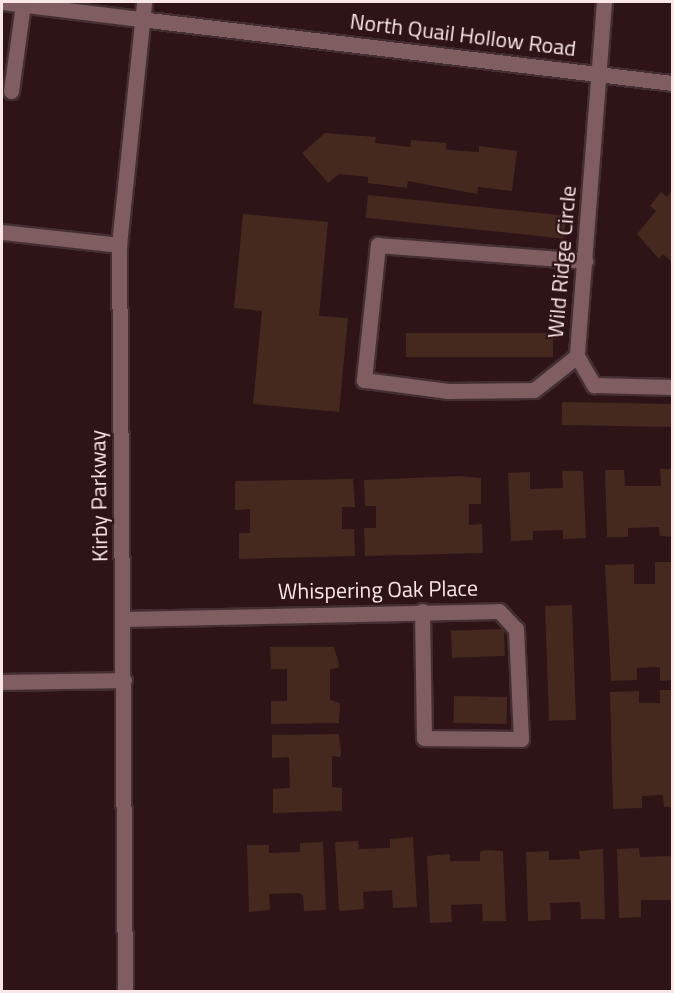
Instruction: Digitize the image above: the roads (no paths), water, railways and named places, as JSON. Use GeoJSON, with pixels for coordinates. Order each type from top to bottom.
{"type":"FeatureCollection","features":[{"type":"Feature","properties":{"kind":"street","name":"North Quail Hollow Road"},"geometry":{"type":"LineString","coordinates":[[2,2],[672,83]]}},
{"type":"Feature","properties":{"kind":"street","name":"Kirby Parkway"},"geometry":{"type":"LineString","coordinates":[[125,992],[119,245],[140,19],[144,2]]}},
{"type":"Feature","properties":{"kind":"street","name":"Wild Ridge Circle"},"geometry":{"type":"LineString","coordinates":[[604,2],[599,95],[577,356],[594,385],[647,383],[672,387]]}},
{"type":"Feature","properties":{"kind":"street"},"geometry":{"type":"LineString","coordinates":[[11,91],[23,4]]}},
{"type":"Feature","properties":{"kind":"street"},"geometry":{"type":"LineString","coordinates":[[2,231],[119,245]]}},
{"type":"Feature","properties":{"kind":"street"},"geometry":{"type":"LineString","coordinates":[[577,356],[534,390],[448,391],[364,380],[378,245],[585,261]]}},
{"type":"Feature","properties":{"kind":"street","name":"Whispering Oak Place"},"geometry":{"type":"LineString","coordinates":[[123,619],[422,611],[499,611],[516,629],[521,739],[424,738],[422,611]]}},
{"type":"Feature","properties":{"kind":"street"},"geometry":{"type":"LineString","coordinates":[[2,682],[124,680]]}}]}
